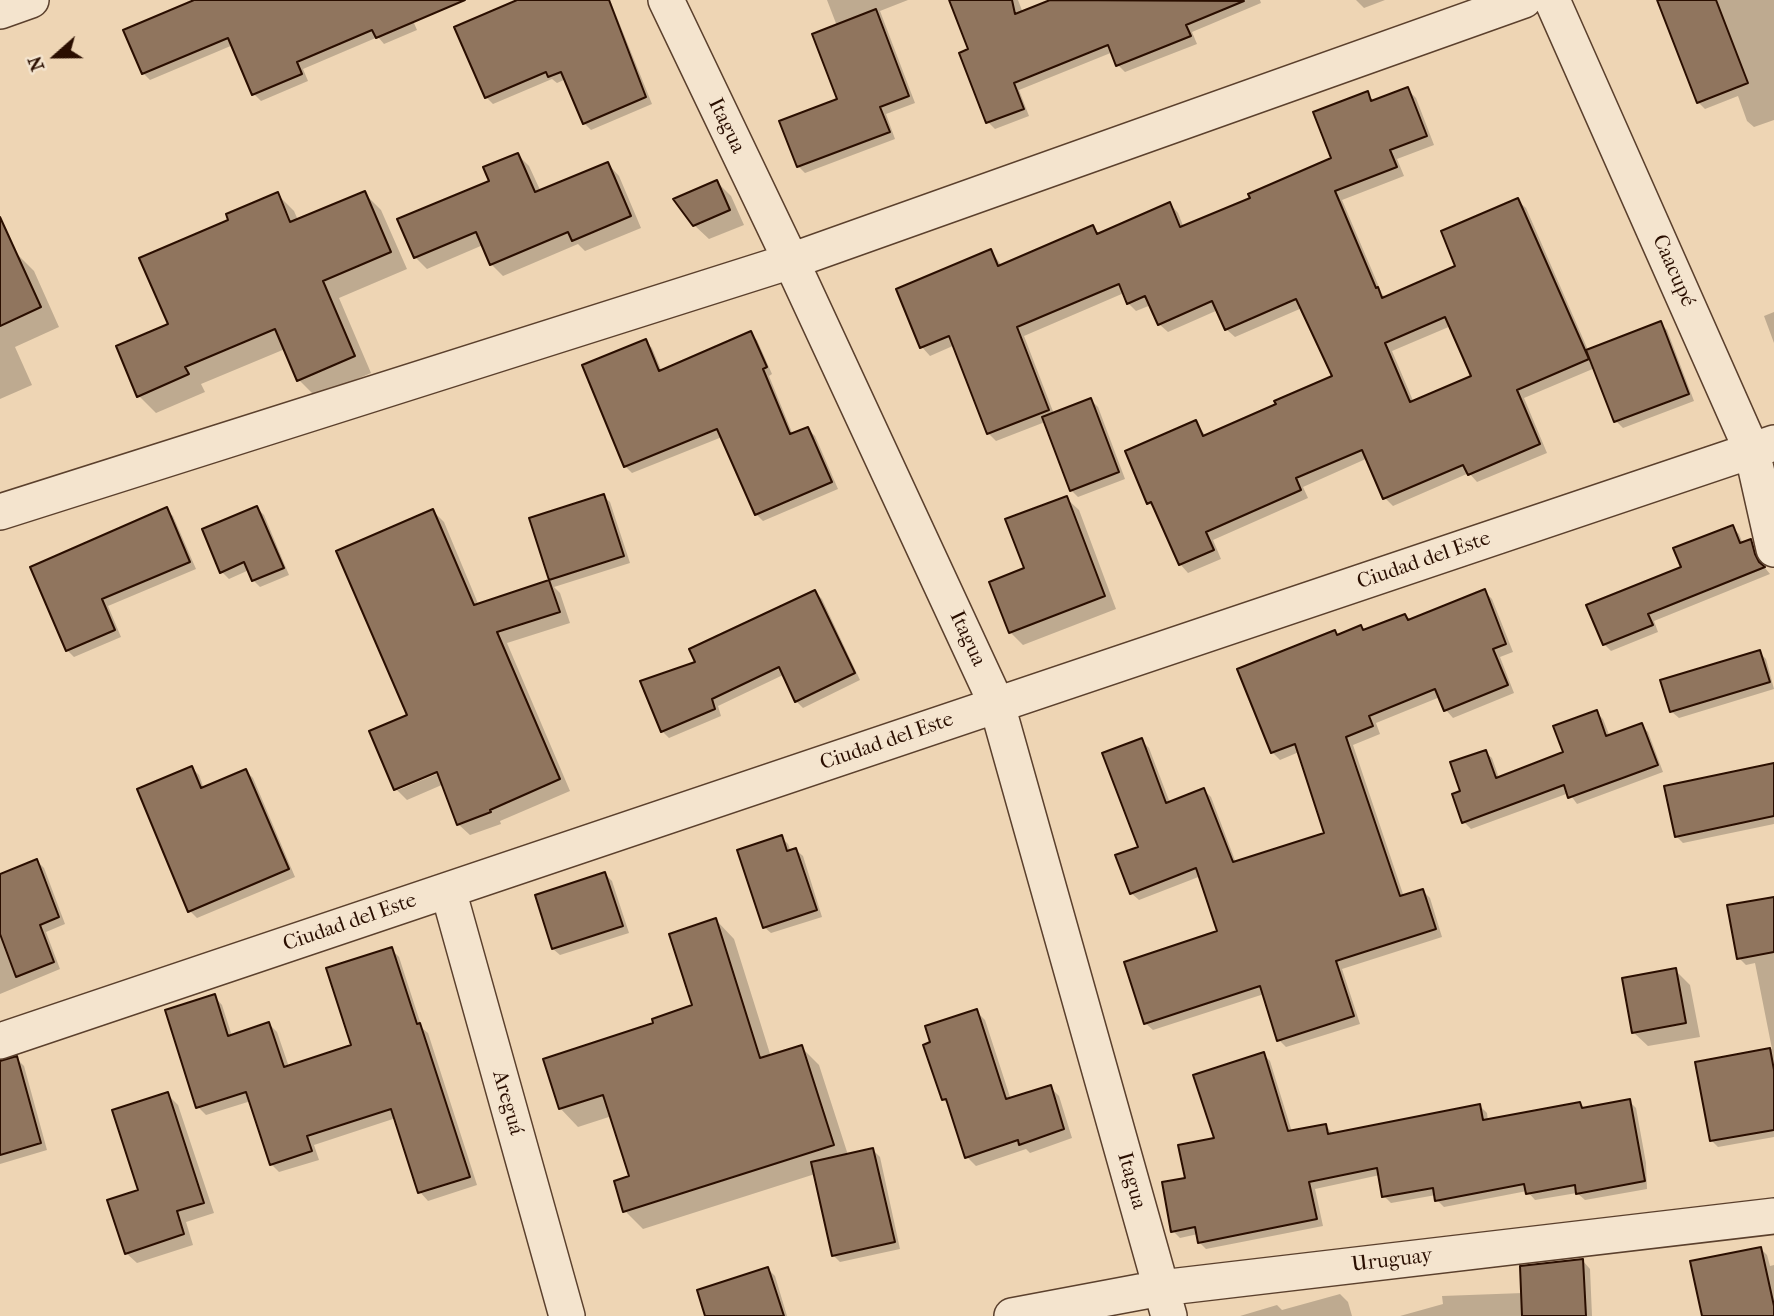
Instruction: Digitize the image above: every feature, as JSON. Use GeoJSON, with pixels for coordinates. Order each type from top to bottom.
{"type":"FeatureCollection","features":[{"type":"Feature","properties":{"kind":"street"},"geometry":{"type":"LineString","coordinates":[[0,11],[31,0]]}},
{"type":"Feature","properties":{"kind":"street","name":"Itagua"},"geometry":{"type":"LineString","coordinates":[[666,0],[998,705],[1165,1302]]}},
{"type":"Feature","properties":{"kind":"street"},"geometry":{"type":"LineString","coordinates":[[0,512],[791,261],[1524,0]]}},
{"type":"Feature","properties":{"kind":"street","name":"Caacupé"},"geometry":{"type":"LineString","coordinates":[[1552,0],[1763,447],[1774,549]]}},
{"type":"Feature","properties":{"kind":"street","name":"Ciudad del Este"},"geometry":{"type":"LineString","coordinates":[[0,1041],[1763,447]]}},
{"type":"Feature","properties":{"kind":"street","name":"Areguá"},"geometry":{"type":"LineString","coordinates":[[448,890],[567,1316]]}},
{"type":"Feature","properties":{"kind":"street","name":"Uruguay"},"geometry":{"type":"LineString","coordinates":[[1012,1316],[1165,1302],[1774,1216]]}},
{"type":"Feature","properties":{"kind":"building"},"geometry":{"type":"Polygon","coordinates":[[[194,0],[465,0],[376,38],[372,30],[297,62],[302,74],[252,95],[228,38],[142,74],[123,30],[194,0]]]}},
{"type":"Feature","properties":{"kind":"building"},"geometry":{"type":"Polygon","coordinates":[[[517,0],[609,0],[646,97],[583,124],[561,72],[548,77],[546,72],[485,98],[454,27],[517,0]]]}},
{"type":"Feature","properties":{"kind":"building"},"geometry":{"type":"Polygon","coordinates":[[[949,0],[1012,0],[1015,14],[1050,0],[1244,1],[1186,25],[1191,36],[1116,66],[1108,45],[1014,83],[1024,109],[986,123],[959,53],[968,49],[949,0]]]}},
{"type":"Feature","properties":{"kind":"building"},"geometry":{"type":"Polygon","coordinates":[[[1657,0],[1716,0],[1748,83],[1697,103],[1657,0]]]}},
{"type":"Feature","properties":{"kind":"building"},"geometry":{"type":"Polygon","coordinates":[[[876,9],[909,96],[880,107],[890,132],[797,167],[779,121],[837,99],[812,34],[876,9]]]}},
{"type":"Feature","properties":{"kind":"building"},"geometry":{"type":"Polygon","coordinates":[[[1408,87],[1427,136],[1390,150],[1397,167],[1335,191],[1382,298],[1455,266],[1441,231],[1518,198],[1589,359],[1517,390],[1540,444],[1468,475],[1463,465],[1383,499],[1362,450],[1296,478],[1301,490],[1206,532],[1214,550],[1179,565],[1151,502],[1147,504],[1125,451],[1196,420],[1203,436],[1332,376],[1296,299],[1225,330],[1212,301],[1158,325],[1145,296],[1127,304],[1119,284],[1017,327],[1049,410],[987,434],[949,336],[920,348],[896,289],[991,249],[998,266],[1093,225],[1097,234],[1170,202],[1180,227],[1250,198],[1248,194],[1331,158],[1313,112],[1368,91],[1371,101],[1408,87]],[[1445,317],[1385,343],[1410,402],[1471,376],[1445,317]]]}},
{"type":"Feature","properties":{"kind":"building"},"geometry":{"type":"Polygon","coordinates":[[[518,153],[535,192],[608,162],[631,216],[572,241],[568,232],[490,265],[476,232],[414,258],[397,219],[489,181],[483,167],[518,153]]]}},
{"type":"Feature","properties":{"kind":"building"},"geometry":{"type":"Polygon","coordinates":[[[717,180],[730,210],[693,226],[673,199],[717,180]]]}},
{"type":"Feature","properties":{"kind":"building"},"geometry":{"type":"Polygon","coordinates":[[[365,191],[391,252],[323,281],[355,356],[297,381],[275,329],[185,367],[189,374],[137,397],[116,346],[168,324],[139,258],[228,220],[226,214],[278,192],[290,222],[365,191]]]}},
{"type":"Feature","properties":{"kind":"building"},"geometry":{"type":"Polygon","coordinates":[[[0,217],[41,307],[0,326],[0,217]]]}},
{"type":"Feature","properties":{"kind":"building"},"geometry":{"type":"Polygon","coordinates":[[[1661,321],[1689,394],[1614,422],[1586,350],[1661,321]]]}},
{"type":"Feature","properties":{"kind":"building"},"geometry":{"type":"Polygon","coordinates":[[[751,331],[767,367],[763,369],[790,434],[808,427],[832,482],[755,515],[717,429],[624,467],[582,365],[646,339],[659,371],[751,331]]]}},
{"type":"Feature","properties":{"kind":"building"},"geometry":{"type":"Polygon","coordinates":[[[1091,398],[1119,472],[1070,491],[1042,417],[1091,398]]]}},
{"type":"Feature","properties":{"kind":"building"},"geometry":{"type":"Polygon","coordinates":[[[604,494],[624,556],[549,580],[529,518],[604,494]]]}},
{"type":"Feature","properties":{"kind":"building"},"geometry":{"type":"Polygon","coordinates":[[[1067,496],[1105,596],[1009,633],[989,582],[1024,568],[1005,519],[1067,496]]]}},
{"type":"Feature","properties":{"kind":"building"},"geometry":{"type":"Polygon","coordinates":[[[257,506],[284,568],[252,581],[244,562],[220,573],[202,529],[257,506]]]}},
{"type":"Feature","properties":{"kind":"building"},"geometry":{"type":"Polygon","coordinates":[[[167,507],[190,562],[102,599],[115,630],[66,651],[30,567],[167,507]]]}},
{"type":"Feature","properties":{"kind":"building"},"geometry":{"type":"Polygon","coordinates":[[[433,509],[474,605],[549,580],[560,612],[497,632],[560,779],[457,825],[437,772],[394,790],[369,731],[407,715],[336,551],[433,509]]]}},
{"type":"Feature","properties":{"kind":"building"},"geometry":{"type":"Polygon","coordinates":[[[1733,525],[1740,543],[1751,539],[1759,562],[1765,567],[1648,614],[1653,625],[1603,645],[1586,605],[1681,567],[1673,548],[1733,525]]]}},
{"type":"Feature","properties":{"kind":"building"},"geometry":{"type":"Polygon","coordinates":[[[1485,589],[1506,644],[1493,649],[1508,685],[1444,711],[1435,689],[1369,716],[1373,726],[1346,737],[1400,896],[1423,889],[1436,929],[1336,961],[1354,1016],[1277,1041],[1260,986],[1144,1024],[1124,962],[1217,931],[1196,868],[1130,894],[1115,855],[1138,847],[1102,753],[1142,738],[1166,803],[1204,788],[1233,862],[1324,833],[1295,744],[1271,753],[1237,669],[1335,630],[1337,635],[1361,625],[1363,630],[1405,614],[1408,620],[1485,589]]]}},
{"type":"Feature","properties":{"kind":"building"},"geometry":{"type":"Polygon","coordinates":[[[815,590],[855,673],[795,702],[779,667],[712,699],[715,709],[661,732],[640,681],[695,662],[689,649],[815,590]]]}},
{"type":"Feature","properties":{"kind":"building"},"geometry":{"type":"Polygon","coordinates":[[[1760,650],[1770,682],[1670,712],[1660,680],[1760,650]]]}},
{"type":"Feature","properties":{"kind":"building"},"geometry":{"type":"Polygon","coordinates":[[[1597,710],[1606,736],[1642,723],[1658,765],[1568,798],[1564,785],[1462,823],[1452,794],[1460,791],[1450,762],[1486,750],[1496,778],[1563,752],[1553,726],[1597,710]]]}},
{"type":"Feature","properties":{"kind":"building"},"geometry":{"type":"Polygon","coordinates":[[[1774,763],[1774,816],[1675,837],[1664,786],[1774,763]]]}},
{"type":"Feature","properties":{"kind":"building"},"geometry":{"type":"Polygon","coordinates":[[[192,766],[201,788],[246,769],[289,869],[188,912],[137,789],[192,766]]]}},
{"type":"Feature","properties":{"kind":"building"},"geometry":{"type":"Polygon","coordinates":[[[782,835],[787,851],[796,848],[817,910],[763,928],[737,850],[782,835]]]}},
{"type":"Feature","properties":{"kind":"building"},"geometry":{"type":"Polygon","coordinates":[[[37,859],[59,917],[40,925],[54,962],[16,977],[0,934],[0,874],[37,859]]]}},
{"type":"Feature","properties":{"kind":"building"},"geometry":{"type":"Polygon","coordinates":[[[605,872],[623,926],[552,949],[535,895],[605,872]]]}},
{"type":"Feature","properties":{"kind":"building"},"geometry":{"type":"Polygon","coordinates":[[[1774,897],[1774,952],[1737,959],[1727,905],[1774,897]]]}},
{"type":"Feature","properties":{"kind":"building"},"geometry":{"type":"Polygon","coordinates":[[[716,918],[760,1058],[802,1045],[834,1145],[623,1212],[614,1181],[629,1176],[603,1095],[559,1109],[543,1059],[653,1023],[652,1019],[692,1005],[669,934],[716,918]]]}},
{"type":"Feature","properties":{"kind":"building"},"geometry":{"type":"Polygon","coordinates":[[[392,947],[417,1024],[420,1023],[470,1177],[418,1193],[391,1109],[307,1136],[312,1151],[270,1165],[246,1092],[196,1108],[165,1010],[215,994],[228,1036],[269,1022],[284,1067],[351,1045],[326,968],[392,947]]]}},
{"type":"Feature","properties":{"kind":"building"},"geometry":{"type":"Polygon","coordinates":[[[1676,968],[1686,1023],[1632,1033],[1622,978],[1676,968]]]}},
{"type":"Feature","properties":{"kind":"building"},"geometry":{"type":"Polygon","coordinates":[[[977,1009],[1006,1099],[1051,1085],[1064,1129],[1019,1145],[1018,1140],[965,1158],[946,1099],[942,1100],[923,1045],[930,1042],[925,1026],[977,1009]]]}},
{"type":"Feature","properties":{"kind":"building"},"geometry":{"type":"Polygon","coordinates":[[[1770,1048],[1774,1070],[1774,1130],[1710,1141],[1695,1062],[1770,1048]]]}},
{"type":"Feature","properties":{"kind":"building"},"geometry":{"type":"Polygon","coordinates":[[[1264,1052],[1288,1131],[1326,1124],[1328,1134],[1480,1104],[1483,1120],[1580,1102],[1582,1108],[1630,1099],[1645,1181],[1576,1194],[1575,1185],[1526,1194],[1524,1184],[1435,1201],[1433,1188],[1382,1197],[1377,1168],[1309,1182],[1317,1219],[1198,1243],[1195,1227],[1171,1232],[1162,1182],[1185,1178],[1178,1145],[1214,1138],[1193,1075],[1264,1052]]]}},
{"type":"Feature","properties":{"kind":"building"},"geometry":{"type":"Polygon","coordinates":[[[17,1056],[41,1143],[0,1155],[0,1061],[17,1056]]]}},
{"type":"Feature","properties":{"kind":"building"},"geometry":{"type":"Polygon","coordinates":[[[168,1092],[204,1203],[177,1211],[184,1234],[125,1254],[107,1200],[138,1190],[112,1110],[168,1092]]]}},
{"type":"Feature","properties":{"kind":"building"},"geometry":{"type":"Polygon","coordinates":[[[873,1148],[895,1242],[832,1256],[811,1162],[873,1148]]]}},
{"type":"Feature","properties":{"kind":"building"},"geometry":{"type":"Polygon","coordinates":[[[1761,1247],[1774,1316],[1702,1316],[1690,1261],[1761,1247]]]}},
{"type":"Feature","properties":{"kind":"building"},"geometry":{"type":"Polygon","coordinates":[[[1583,1259],[1586,1316],[1522,1316],[1520,1266],[1583,1259]]]}},
{"type":"Feature","properties":{"kind":"building"},"geometry":{"type":"Polygon","coordinates":[[[768,1267],[784,1316],[705,1316],[697,1290],[768,1267]]]}}]}
